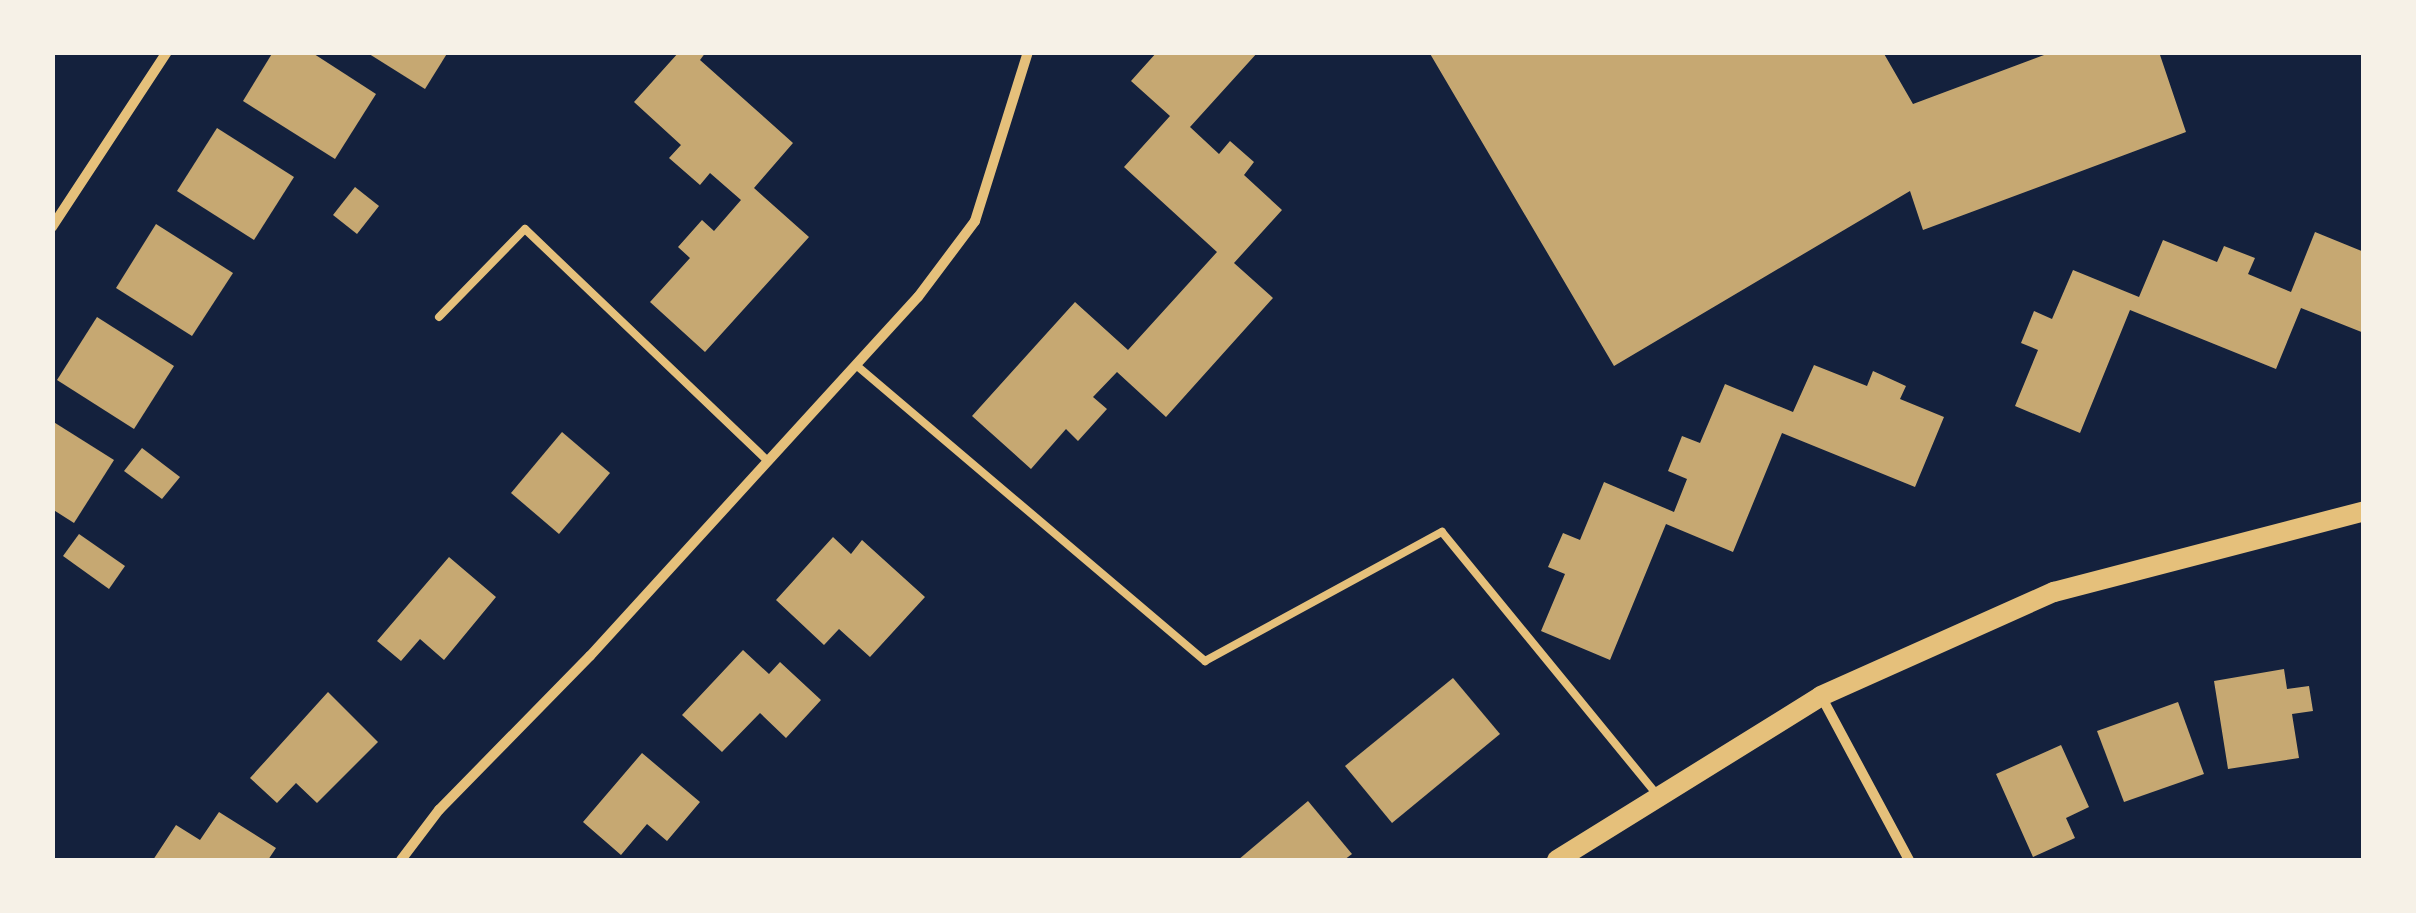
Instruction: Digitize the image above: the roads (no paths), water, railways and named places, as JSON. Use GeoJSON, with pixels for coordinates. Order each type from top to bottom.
{"type":"FeatureCollection","features":[{"type":"Feature","properties":{"kind":"main road"},"geometry":{"type":"LineString","coordinates":[[1558,860],[1657,794],[1822,696],[2054,592],[2364,512]]}},
{"type":"Feature","properties":{"kind":"street"},"geometry":{"type":"LineString","coordinates":[[52,228],[166,52]]}},
{"type":"Feature","properties":{"kind":"street"},"geometry":{"type":"LineString","coordinates":[[401,860],[439,810],[590,656],[918,297],[975,221],[1028,52]]}},
{"type":"Feature","properties":{"kind":"street"},"geometry":{"type":"LineString","coordinates":[[1822,696],[1909,860]]}},
{"type":"Feature","properties":{"kind":"lane"},"geometry":{"type":"LineString","coordinates":[[440,317],[526,229],[766,459]]}},
{"type":"Feature","properties":{"kind":"lane"},"geometry":{"type":"LineString","coordinates":[[856,365],[1205,661],[1442,532],[1657,794]]}}]}
